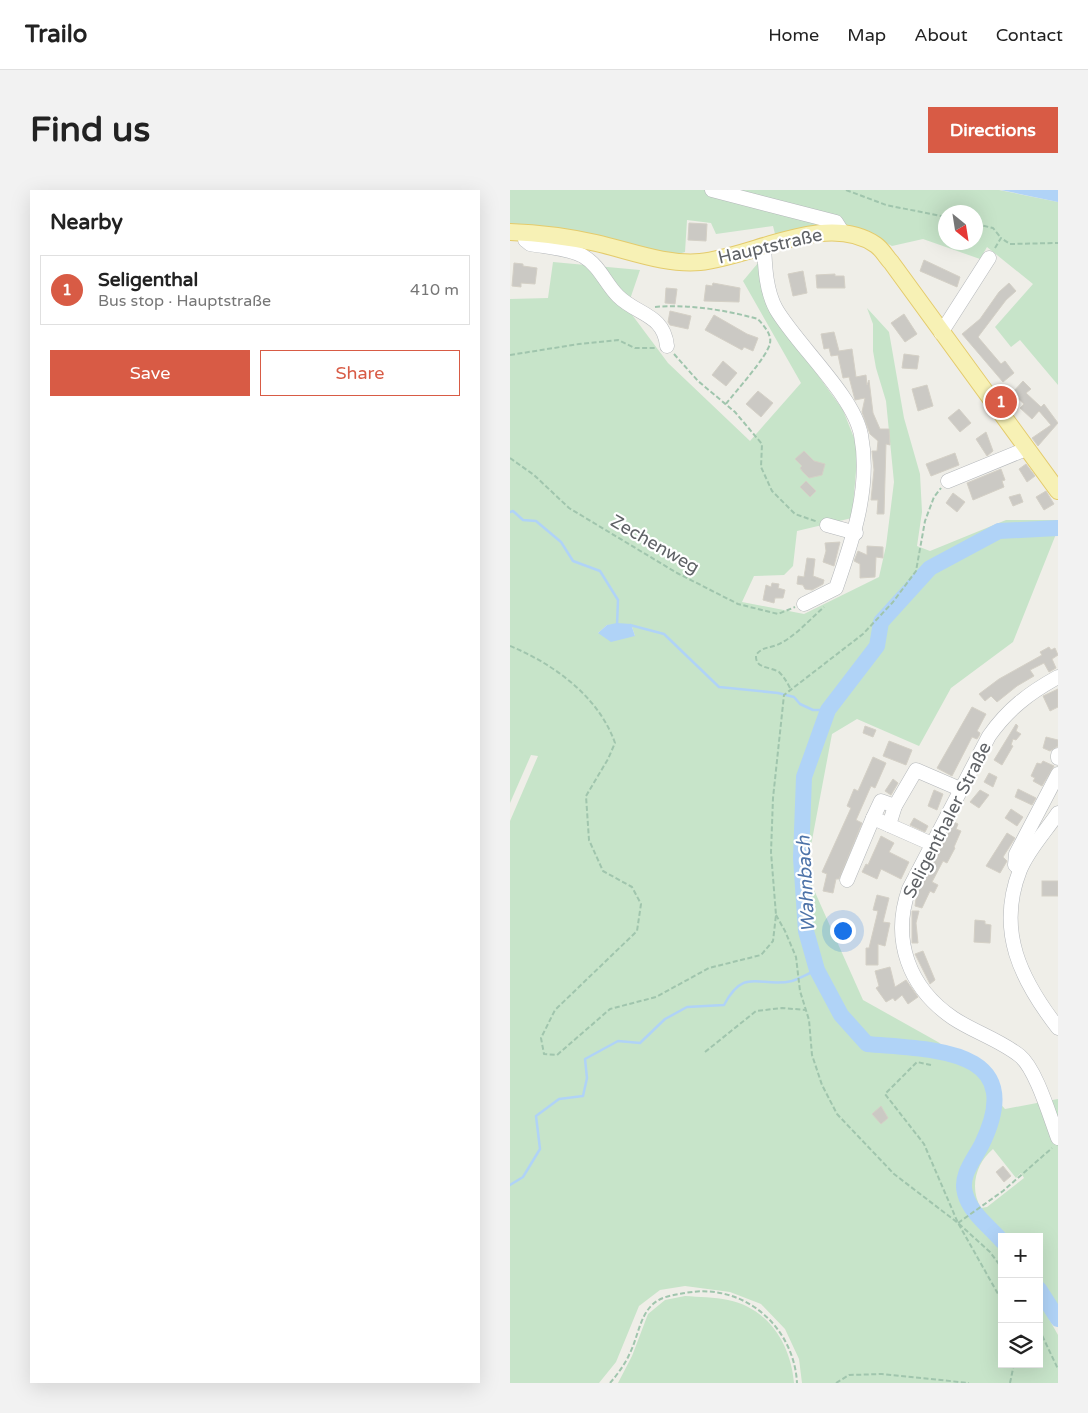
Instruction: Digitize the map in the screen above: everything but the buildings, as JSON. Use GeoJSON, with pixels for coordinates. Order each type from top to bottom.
{"type":"FeatureCollection","features":[{"type":"Feature","properties":{"kind":"main road","name":"Hauptstraße"},"geometry":{"type":"LineString","coordinates":[[517,232],[595,243],[676,263],[702,262],[810,235],[843,233],[865,238],[878,246],[1058,491]]}},
{"type":"Feature","properties":{"kind":"street"},"geometry":{"type":"LineString","coordinates":[[712,190],[836,222],[843,233]]}},
{"type":"Feature","properties":{"kind":"street"},"geometry":{"type":"LineString","coordinates":[[517,232],[530,244],[574,253],[594,263],[619,297],[651,316],[666,335],[667,346]]}},
{"type":"Feature","properties":{"kind":"street"},"geometry":{"type":"LineString","coordinates":[[764,246],[766,277],[776,308],[849,407],[861,434],[863,457],[862,497],[856,533],[836,588],[804,604]]}},
{"type":"Feature","properties":{"kind":"street"},"geometry":{"type":"LineString","coordinates":[[941,333],[989,258]]}},
{"type":"Feature","properties":{"kind":"street"},"geometry":{"type":"LineString","coordinates":[[948,481],[1026,448]]}},
{"type":"Feature","properties":{"kind":"street"},"geometry":{"type":"LineString","coordinates":[[827,525],[856,533]]}},
{"type":"Feature","properties":{"kind":"street","name":"Seligenthaler Straße"},"geometry":{"type":"LineString","coordinates":[[1058,677],[1025,697],[1003,717],[989,736],[909,889],[902,908],[900,932],[910,967],[919,985],[932,1000],[953,1018],[1021,1057],[1036,1080],[1058,1138]]}},
{"type":"Feature","properties":{"kind":"street"},"geometry":{"type":"LineString","coordinates":[[889,825],[895,806],[916,770],[960,789]]}},
{"type":"Feature","properties":{"kind":"street"},"geometry":{"type":"LineString","coordinates":[[1020,868],[1015,865],[1016,854],[1058,774]]}},
{"type":"Feature","properties":{"kind":"street"},"geometry":{"type":"LineString","coordinates":[[848,880],[881,801],[895,806]]}},
{"type":"Feature","properties":{"kind":"street"},"geometry":{"type":"LineString","coordinates":[[1058,813],[1020,868],[1011,905],[1010,933],[1018,962],[1030,990],[1058,1028]]}},
{"type":"Feature","properties":{"kind":"street"},"geometry":{"type":"LineString","coordinates":[[873,818],[932,844]]}},
{"type":"Feature","properties":{"kind":"path"},"geometry":{"type":"LineString","coordinates":[[846,190],[886,205],[938,215]]}},
{"type":"Feature","properties":{"kind":"path"},"geometry":{"type":"LineString","coordinates":[[983,226],[993,228],[1001,238],[1010,244],[1058,243]]}},
{"type":"Feature","properties":{"kind":"path"},"geometry":{"type":"LineString","coordinates":[[989,258],[1001,238]]}},
{"type":"Feature","properties":{"kind":"path"},"geometry":{"type":"LineString","coordinates":[[636,308],[668,306],[738,314],[758,319],[768,334],[770,343],[762,358],[726,404]]}},
{"type":"Feature","properties":{"kind":"path"},"geometry":{"type":"LineString","coordinates":[[510,355],[618,340],[635,348],[667,346],[698,382],[735,412],[762,444],[761,467],[772,491],[795,514],[827,525]]}},
{"type":"Feature","properties":{"kind":"path","name":"Zechenweg"},"geometry":{"type":"LineString","coordinates":[[510,458],[534,475],[570,508],[677,573],[738,604],[778,614],[804,604]]}},
{"type":"Feature","properties":{"kind":"path"},"geometry":{"type":"LineString","coordinates":[[510,646],[576,684],[610,729],[615,743],[608,759],[586,796],[589,840],[603,871],[632,887],[641,904],[637,931],[555,1010],[541,1038],[544,1054],[557,1055],[610,1008],[656,997],[709,968],[761,955],[773,941],[776,915],[771,852],[773,798],[784,694],[863,634],[916,571],[925,521],[934,497],[948,481]]}},
{"type":"Feature","properties":{"kind":"path"},"geometry":{"type":"LineString","coordinates":[[790,688],[786,680],[778,672],[759,665],[756,661],[756,655],[765,648],[775,646],[793,635],[834,597],[836,588]]}},
{"type":"Feature","properties":{"kind":"path"},"geometry":{"type":"LineString","coordinates":[[776,915],[796,958],[812,1055],[822,1085],[837,1114],[894,1174],[958,1223],[990,1252],[998,1263]]}},
{"type":"Feature","properties":{"kind":"path"},"geometry":{"type":"LineString","coordinates":[[705,1052],[756,1012],[782,1008],[806,1010]]}},
{"type":"Feature","properties":{"kind":"path"},"geometry":{"type":"LineString","coordinates":[[931,1065],[918,1062],[885,1094],[924,1144],[958,1223],[998,1294]]}},
{"type":"Feature","properties":{"kind":"path"},"geometry":{"type":"LineString","coordinates":[[958,1223],[978,1210],[1058,1144]]}},
{"type":"Feature","properties":{"kind":"path"},"geometry":{"type":"LineString","coordinates":[[610,1383],[629,1355],[646,1312],[654,1302],[664,1297],[692,1292],[731,1297],[759,1308],[785,1338],[796,1364],[797,1383]]}},
{"type":"Feature","properties":{"kind":"path"},"geometry":{"type":"LineString","coordinates":[[1043,1338],[1058,1369]]}},
{"type":"Feature","properties":{"kind":"path"},"geometry":{"type":"LineString","coordinates":[[1010,1383],[1013,1368]]}},
{"type":"Feature","properties":{"kind":"path"},"geometry":{"type":"LineString","coordinates":[[836,1383],[849,1375],[882,1374],[969,1383]]}},
{"type":"Feature","properties":{"kind":"green space"},"geometry":{"type":"Polygon","coordinates":[[[510,190],[999,190],[1058,202],[1058,385],[1020,340],[1011,347],[995,327],[1033,284],[987,247],[980,259],[954,250],[983,250],[983,205],[938,205],[938,244],[923,239],[892,246],[865,232],[776,238],[773,226],[716,234],[711,223],[687,220],[685,252],[672,256],[510,227],[510,190]]]}},
{"type":"Feature","properties":{"kind":"green space"},"geometry":{"type":"Polygon","coordinates":[[[553,262],[640,270],[627,308],[668,363],[750,441],[801,383],[743,281],[758,263],[770,309],[843,410],[858,448],[852,518],[797,531],[793,566],[784,575],[754,576],[742,602],[804,614],[879,577],[886,546],[894,482],[886,401],[876,368],[873,351],[873,324],[867,308],[889,332],[904,418],[920,474],[922,512],[917,546],[930,551],[1006,520],[1058,520],[1058,529],[1013,642],[951,688],[919,746],[857,719],[832,734],[806,872],[863,1000],[938,1042],[978,1072],[994,1097],[1005,1109],[1058,1099],[1058,1308],[1049,1319],[1058,1335],[1058,1383],[802,1383],[799,1359],[785,1329],[761,1304],[730,1292],[685,1286],[660,1290],[639,1306],[616,1362],[599,1383],[510,1383],[510,821],[538,756],[531,755],[510,803],[510,299],[548,298],[553,262]],[[631,624],[607,625],[598,633],[635,636],[631,624]],[[993,1149],[982,1161],[976,1176],[975,1192],[981,1208],[987,1207],[1024,1178],[1021,1173],[1016,1178],[993,1149]]]}},
{"type":"Feature","properties":{"kind":"green space"},"geometry":{"type":"Polygon","coordinates":[[[685,1296],[728,1300],[742,1304],[766,1319],[775,1330],[788,1355],[794,1383],[618,1383],[632,1356],[648,1314],[665,1300],[685,1296]]]}},
{"type":"Feature","properties":{"kind":"water"},"geometry":{"type":"Polygon","coordinates":[[[1001,190],[1058,190],[1058,202],[1001,190]]]}},
{"type":"Feature","properties":{"kind":"water"},"geometry":{"type":"Polygon","coordinates":[[[617,623],[631,624],[635,636],[611,642],[598,633],[607,625],[617,623]]]}},
{"type":"Feature","properties":{"kind":"waterway"},"geometry":{"type":"LineString","coordinates":[[510,512],[513,511],[523,520],[536,521],[561,542],[573,561],[600,571],[618,600],[617,625]]}},
{"type":"Feature","properties":{"kind":"waterway","name":"Wahnbach"},"geometry":{"type":"LineString","coordinates":[[998,1237],[971,1207],[967,1200],[964,1186],[966,1174],[982,1144],[993,1112],[993,1088],[984,1071],[967,1060],[945,1053],[867,1044],[841,1015],[817,970],[806,931],[801,858],[804,777],[828,710],[877,646],[881,622],[930,568],[999,531],[1058,528]]}},
{"type":"Feature","properties":{"kind":"waterway"},"geometry":{"type":"LineString","coordinates":[[630,625],[664,634],[719,687],[778,693],[794,697],[800,704],[813,710],[828,710]]}},
{"type":"Feature","properties":{"kind":"waterway"},"geometry":{"type":"LineString","coordinates":[[510,1185],[523,1177],[540,1149],[536,1116],[559,1099],[583,1096],[587,1078],[585,1059],[618,1041],[640,1043],[665,1019],[687,1007],[724,1005],[732,993],[739,986],[747,982],[781,983],[792,981],[817,970]]}},
{"type":"Feature","properties":{"kind":"waterway","name":"Wahnbach"},"geometry":{"type":"LineString","coordinates":[[1043,1295],[1058,1319]]}},
{"type":"Feature","properties":{"kind":"place","name":"Seligenthal"},"geometry":{"type":"Point","coordinates":[1001,402]}}]}
